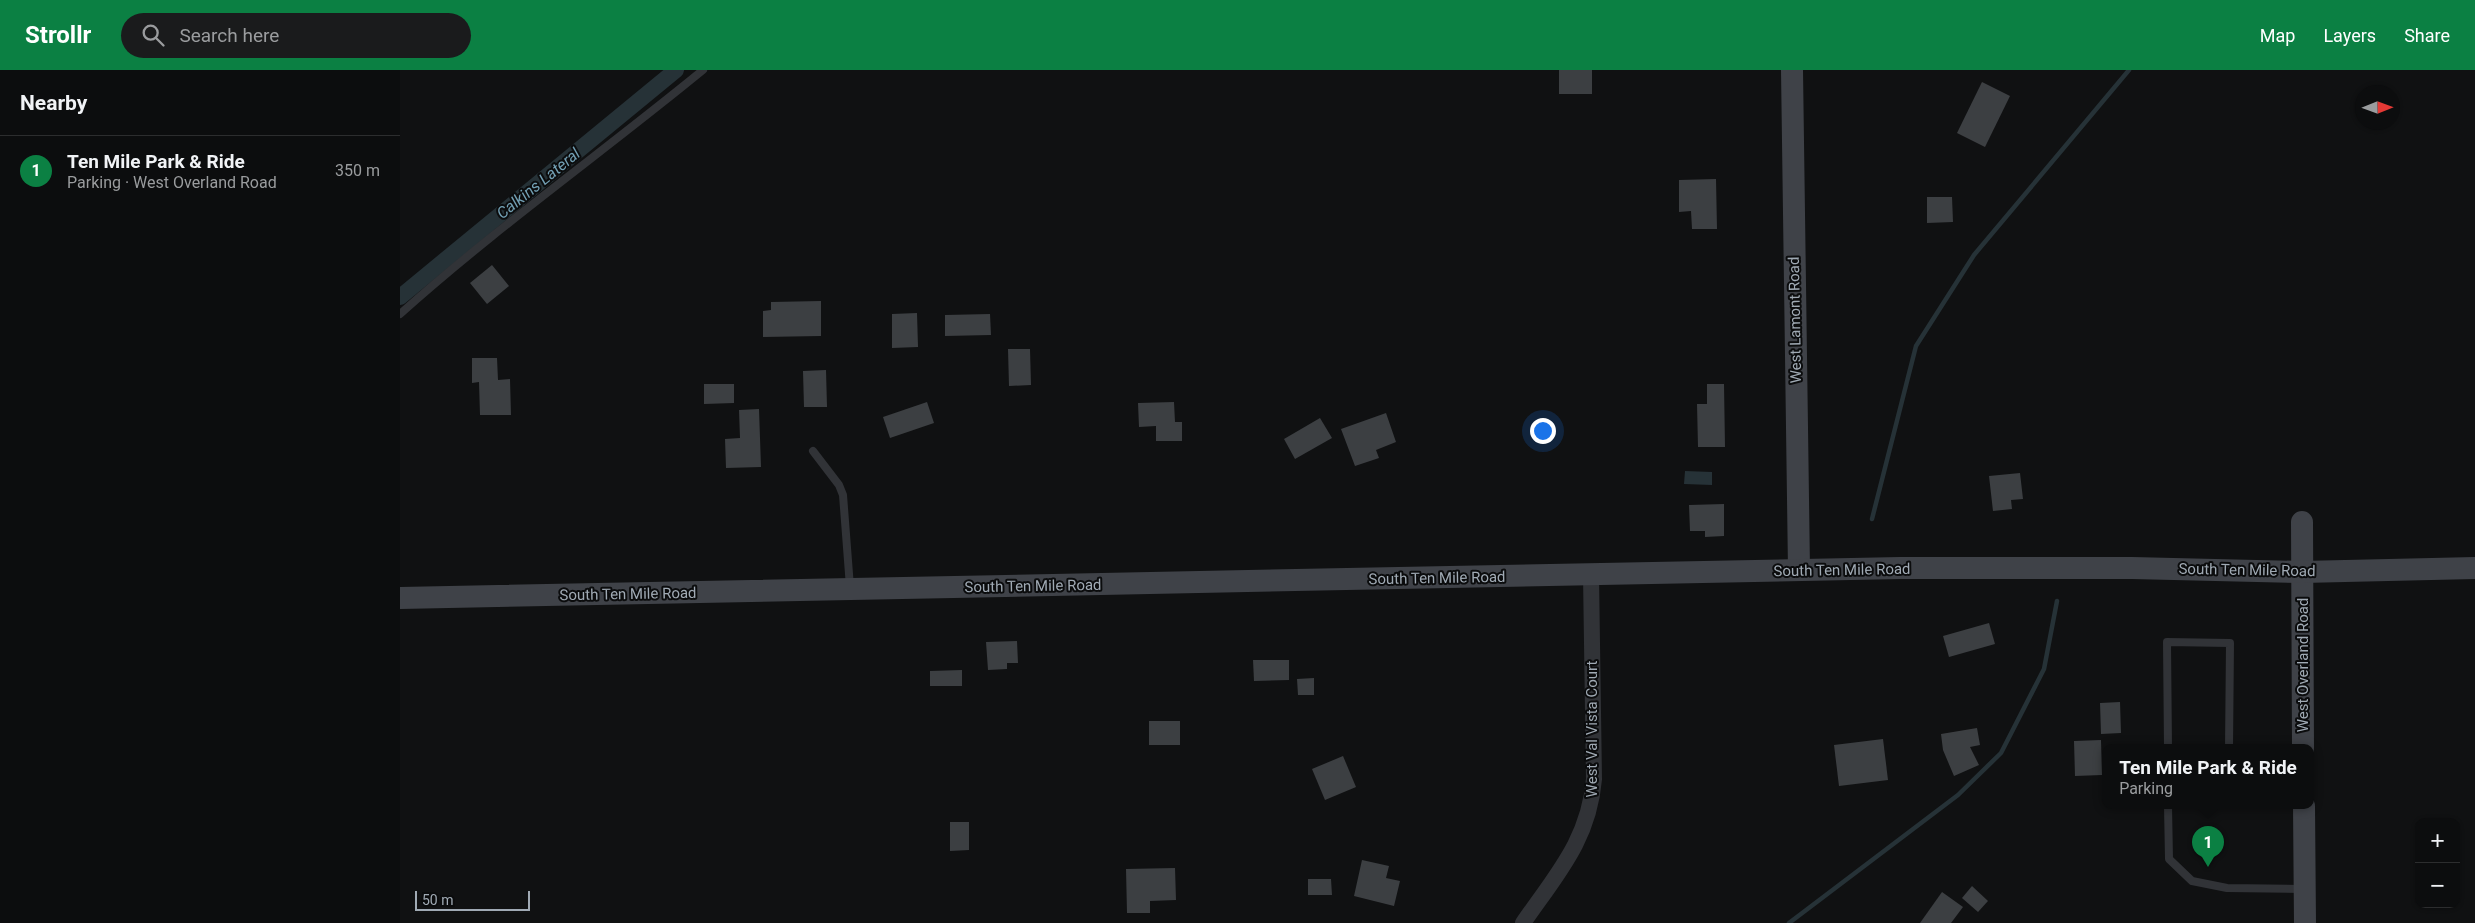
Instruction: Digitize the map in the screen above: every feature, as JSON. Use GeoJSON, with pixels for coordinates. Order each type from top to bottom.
{"type":"FeatureCollection","features":[{"type":"Feature","properties":{"kind":"main road","name":"West Lamont Road"},"geometry":{"type":"LineString","coordinates":[[1792,70],[1799,570]]}},
{"type":"Feature","properties":{"kind":"main road","name":"West Overland Road"},"geometry":{"type":"LineString","coordinates":[[2302,522],[2304,744]]}},
{"type":"Feature","properties":{"kind":"main road","name":"South Ten Mile Road"},"geometry":{"type":"LineString","coordinates":[[400,598],[1799,570],[2094,568],[2302,572],[2475,568]]}},
{"type":"Feature","properties":{"kind":"main road"},"geometry":{"type":"LineString","coordinates":[[2304,809],[2305,923]]}},
{"type":"Feature","properties":{"kind":"street","name":"West Val Vista Court"},"geometry":{"type":"LineString","coordinates":[[1523,923],[1573,850],[1581,835],[1592,800],[1594,779],[1591,575]]}},
{"type":"Feature","properties":{"kind":"lane"},"geometry":{"type":"LineString","coordinates":[[400,314],[556,186],[635,126],[703,70]]}},
{"type":"Feature","properties":{"kind":"lane"},"geometry":{"type":"LineString","coordinates":[[813,451],[839,485],[843,495],[850,589]]}},
{"type":"Feature","properties":{"kind":"lane"},"geometry":{"type":"LineString","coordinates":[[2168,744],[2167,642],[2230,643],[2229,744]]}},
{"type":"Feature","properties":{"kind":"lane"},"geometry":{"type":"LineString","coordinates":[[2168,809],[2169,859],[2192,881],[2227,888],[2304,889]]}},
{"type":"Feature","properties":{"kind":"shaded area"},"geometry":{"type":"Polygon","coordinates":[[[1685,471],[1712,472],[1712,485],[1684,484],[1685,471]]]}},
{"type":"Feature","properties":{"kind":"building"},"geometry":{"type":"Polygon","coordinates":[[[1559,70],[1592,70],[1592,94],[1559,94],[1559,70]]]}},
{"type":"Feature","properties":{"kind":"building"},"geometry":{"type":"Polygon","coordinates":[[[1982,82],[2010,96],[1985,147],[1957,133],[1982,82]]]}},
{"type":"Feature","properties":{"kind":"building"},"geometry":{"type":"Polygon","coordinates":[[[1716,179],[1717,229],[1692,229],[1691,211],[1679,212],[1679,180],[1716,179]]]}},
{"type":"Feature","properties":{"kind":"building"},"geometry":{"type":"Polygon","coordinates":[[[1927,197],[1952,197],[1953,222],[1927,223],[1927,197]]]}},
{"type":"Feature","properties":{"kind":"building"},"geometry":{"type":"Polygon","coordinates":[[[492,265],[509,286],[487,304],[470,283],[492,265]]]}},
{"type":"Feature","properties":{"kind":"building"},"geometry":{"type":"Polygon","coordinates":[[[821,301],[821,336],[763,337],[763,311],[771,310],[771,302],[821,301]]]}},
{"type":"Feature","properties":{"kind":"building"},"geometry":{"type":"Polygon","coordinates":[[[917,313],[918,347],[892,348],[892,314],[917,313]]]}},
{"type":"Feature","properties":{"kind":"building"},"geometry":{"type":"Polygon","coordinates":[[[990,314],[991,335],[945,336],[945,315],[990,314]]]}},
{"type":"Feature","properties":{"kind":"building"},"geometry":{"type":"Polygon","coordinates":[[[1008,349],[1030,349],[1031,385],[1009,386],[1008,349]]]}},
{"type":"Feature","properties":{"kind":"building"},"geometry":{"type":"Polygon","coordinates":[[[472,358],[497,358],[498,380],[510,379],[511,415],[480,415],[479,382],[472,383],[472,358]]]}},
{"type":"Feature","properties":{"kind":"building"},"geometry":{"type":"Polygon","coordinates":[[[826,370],[827,407],[804,407],[803,371],[826,370]]]}},
{"type":"Feature","properties":{"kind":"building"},"geometry":{"type":"Polygon","coordinates":[[[704,384],[734,384],[734,403],[704,404],[704,384]]]}},
{"type":"Feature","properties":{"kind":"building"},"geometry":{"type":"Polygon","coordinates":[[[1707,384],[1724,384],[1725,447],[1698,447],[1697,404],[1707,404],[1707,384]]]}},
{"type":"Feature","properties":{"kind":"building"},"geometry":{"type":"Polygon","coordinates":[[[927,402],[934,423],[890,438],[883,417],[927,402]]]}},
{"type":"Feature","properties":{"kind":"building"},"geometry":{"type":"Polygon","coordinates":[[[1174,402],[1175,422],[1182,422],[1182,441],[1156,441],[1156,426],[1139,427],[1138,403],[1174,402]]]}},
{"type":"Feature","properties":{"kind":"building"},"geometry":{"type":"Polygon","coordinates":[[[759,409],[761,467],[726,468],[725,439],[740,438],[739,410],[759,409]]]}},
{"type":"Feature","properties":{"kind":"building"},"geometry":{"type":"Polygon","coordinates":[[[1386,413],[1396,442],[1376,450],[1379,458],[1355,466],[1341,429],[1386,413]]]}},
{"type":"Feature","properties":{"kind":"building"},"geometry":{"type":"Polygon","coordinates":[[[1320,418],[1332,438],[1295,459],[1284,439],[1320,418]]]}},
{"type":"Feature","properties":{"kind":"building"},"geometry":{"type":"Polygon","coordinates":[[[2020,473],[2023,499],[2011,500],[2012,509],[1993,511],[1989,476],[2020,473]]]}},
{"type":"Feature","properties":{"kind":"building"},"geometry":{"type":"Polygon","coordinates":[[[1724,504],[1724,536],[1705,537],[1705,531],[1690,531],[1689,505],[1724,504]]]}},
{"type":"Feature","properties":{"kind":"building"},"geometry":{"type":"Polygon","coordinates":[[[1989,623],[1995,644],[1949,657],[1943,636],[1989,623]]]}},
{"type":"Feature","properties":{"kind":"building"},"geometry":{"type":"Polygon","coordinates":[[[1017,641],[1018,663],[1007,663],[1007,669],[988,670],[986,642],[1017,641]]]}},
{"type":"Feature","properties":{"kind":"building"},"geometry":{"type":"Polygon","coordinates":[[[1253,660],[1289,660],[1289,680],[1254,681],[1253,660]]]}},
{"type":"Feature","properties":{"kind":"building"},"geometry":{"type":"Polygon","coordinates":[[[962,670],[962,686],[930,686],[930,671],[962,670]]]}},
{"type":"Feature","properties":{"kind":"building"},"geometry":{"type":"Polygon","coordinates":[[[1314,678],[1314,695],[1298,695],[1297,679],[1314,678]]]}},
{"type":"Feature","properties":{"kind":"building"},"geometry":{"type":"Polygon","coordinates":[[[2120,702],[2121,733],[2101,734],[2100,703],[2120,702]]]}},
{"type":"Feature","properties":{"kind":"building"},"geometry":{"type":"Polygon","coordinates":[[[1149,721],[1180,721],[1180,745],[1149,745],[1149,721]]]}},
{"type":"Feature","properties":{"kind":"building"},"geometry":{"type":"Polygon","coordinates":[[[1977,728],[1980,745],[1970,747],[1979,765],[1954,776],[1943,750],[1941,734],[1977,728]]]}},
{"type":"Feature","properties":{"kind":"building"},"geometry":{"type":"Polygon","coordinates":[[[1883,739],[1888,780],[1839,786],[1834,745],[1883,739]]]}},
{"type":"Feature","properties":{"kind":"building"},"geometry":{"type":"Polygon","coordinates":[[[2101,740],[2102,775],[2075,776],[2074,741],[2101,740]]]}},
{"type":"Feature","properties":{"kind":"building"},"geometry":{"type":"Polygon","coordinates":[[[1343,756],[1356,787],[1325,800],[1312,769],[1343,756]]]}},
{"type":"Feature","properties":{"kind":"building"},"geometry":{"type":"Polygon","coordinates":[[[950,822],[969,822],[969,850],[950,851],[950,822]]]}},
{"type":"Feature","properties":{"kind":"building"},"geometry":{"type":"Polygon","coordinates":[[[1362,860],[1389,866],[1386,878],[1400,881],[1394,906],[1354,896],[1362,860]]]}},
{"type":"Feature","properties":{"kind":"building"},"geometry":{"type":"Polygon","coordinates":[[[1175,868],[1176,900],[1150,901],[1150,913],[1127,913],[1126,869],[1175,868]]]}},
{"type":"Feature","properties":{"kind":"building"},"geometry":{"type":"Polygon","coordinates":[[[1308,879],[1331,879],[1332,895],[1308,895],[1308,879]]]}},
{"type":"Feature","properties":{"kind":"building"},"geometry":{"type":"Polygon","coordinates":[[[1972,886],[1988,901],[1978,912],[1962,898],[1972,886]]]}},
{"type":"Feature","properties":{"kind":"building"},"geometry":{"type":"Polygon","coordinates":[[[1942,892],[1963,907],[1951,923],[1920,923],[1942,892]]]}},
{"type":"Feature","properties":{"kind":"waterway","name":"Calkins Lateral"},"geometry":{"type":"LineString","coordinates":[[400,297],[676,70]]}},
{"type":"Feature","properties":{"kind":"waterway"},"geometry":{"type":"LineString","coordinates":[[1872,519],[1916,346],[1974,255],[2129,70]]}},
{"type":"Feature","properties":{"kind":"waterway"},"geometry":{"type":"LineString","coordinates":[[1789,923],[1958,795],[2001,753],[2044,669],[2057,601]]}},
{"type":"Feature","properties":{"kind":"place","name":"Ten Mile Park & Ride"},"geometry":{"type":"Point","coordinates":[2208,867]}}]}
